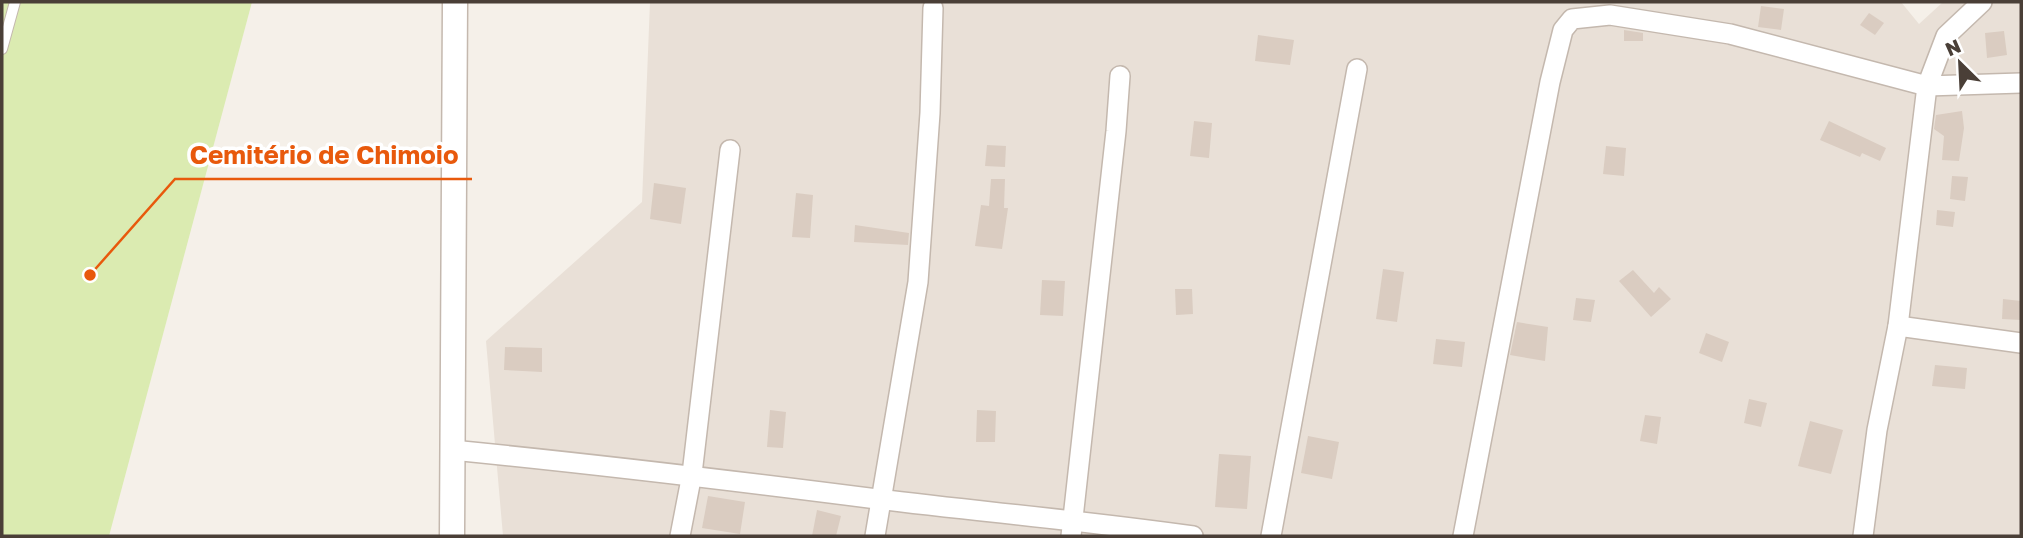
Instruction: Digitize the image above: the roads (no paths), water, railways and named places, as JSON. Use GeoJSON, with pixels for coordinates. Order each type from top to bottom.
{"type":"FeatureCollection","features":[{"type":"Feature","properties":{"kind":"street"},"geometry":{"type":"LineString","coordinates":[[452,536],[455,2]]}},
{"type":"Feature","properties":{"kind":"street"},"geometry":{"type":"LineString","coordinates":[[1863,536],[1877,430],[1898,326],[1927,86],[1946,36],[1982,2]]}},
{"type":"Feature","properties":{"kind":"street"},"geometry":{"type":"LineString","coordinates":[[875,536],[918,282],[930,113],[933,8]]}},
{"type":"Feature","properties":{"kind":"street"},"geometry":{"type":"LineString","coordinates":[[1463,536],[1563,30],[1572,19],[1614,8],[1730,34],[1927,86],[2021,83]]}},
{"type":"Feature","properties":{"kind":"street"},"geometry":{"type":"LineString","coordinates":[[1271,536],[1357,69]]}},
{"type":"Feature","properties":{"kind":"street"},"geometry":{"type":"LineString","coordinates":[[1072,527],[1120,76]]}},
{"type":"Feature","properties":{"kind":"street"},"geometry":{"type":"LineString","coordinates":[[680,536],[692,474],[730,150]]}},
{"type":"Feature","properties":{"kind":"street"},"geometry":{"type":"LineString","coordinates":[[1898,326],[2021,343]]}},
{"type":"Feature","properties":{"kind":"street"},"geometry":{"type":"LineString","coordinates":[[452,450],[692,474],[1072,527],[1193,536]]}},
{"type":"Feature","properties":{"kind":"lane"},"geometry":{"type":"LineString","coordinates":[[2,48],[15,2]]}},
{"type":"Feature","properties":{"kind":"place","name":"Cemitério de Chimoio"},"geometry":{"type":"Point","coordinates":[90,275]}}]}
